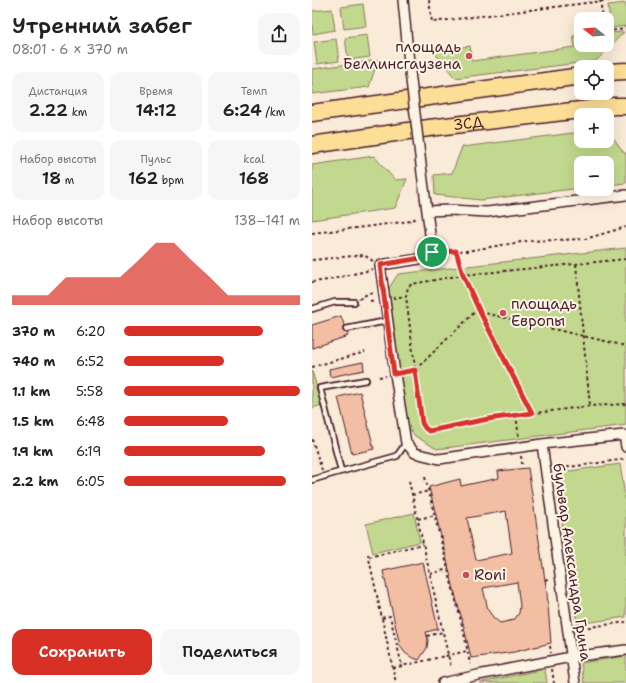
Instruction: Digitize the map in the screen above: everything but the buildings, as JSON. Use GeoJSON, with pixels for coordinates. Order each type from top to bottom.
{"type":"FeatureCollection","features":[{"type":"Feature","properties":{"kind":"highway"},"geometry":{"type":"LineString","coordinates":[[614,72],[626,71]]}},
{"type":"Feature","properties":{"kind":"highway"},"geometry":{"type":"LineString","coordinates":[[312,113],[574,77]]}},
{"type":"Feature","properties":{"kind":"highway","name":"ЗСД"},"geometry":{"type":"LineString","coordinates":[[312,145],[429,128],[614,106],[626,106]]}},
{"type":"Feature","properties":{"kind":"street"},"geometry":{"type":"LineString","coordinates":[[403,0],[415,116],[433,256],[380,265],[394,374],[406,442],[415,453],[439,458],[625,434],[626,447]]}},
{"type":"Feature","properties":{"kind":"street"},"geometry":{"type":"LineString","coordinates":[[427,211],[450,210],[487,212],[626,195]]}},
{"type":"Feature","properties":{"kind":"street","name":"бульвар Александра Грина"},"geometry":{"type":"LineString","coordinates":[[542,444],[575,683]]}},
{"type":"Feature","properties":{"kind":"street"},"geometry":{"type":"LineString","coordinates":[[443,683],[571,657],[626,650]]}},
{"type":"Feature","properties":{"kind":"street"},"geometry":{"type":"LineString","coordinates":[[473,683],[478,675]]}},
{"type":"Feature","properties":{"kind":"lane"},"geometry":{"type":"LineString","coordinates":[[312,309],[335,302],[354,302]]}},
{"type":"Feature","properties":{"kind":"lane"},"geometry":{"type":"LineString","coordinates":[[346,330],[387,322]]}},
{"type":"Feature","properties":{"kind":"lane"},"geometry":{"type":"LineString","coordinates":[[341,471],[320,388],[366,380]]}},
{"type":"Feature","properties":{"kind":"lane"},"geometry":{"type":"LineString","coordinates":[[312,480],[397,456],[406,442]]}},
{"type":"Feature","properties":{"kind":"path"},"geometry":{"type":"LineString","coordinates":[[429,0],[432,22],[611,0]]}},
{"type":"Feature","properties":{"kind":"path"},"geometry":{"type":"LineString","coordinates":[[600,1],[602,12]]}},
{"type":"Feature","properties":{"kind":"path"},"geometry":{"type":"LineString","coordinates":[[614,31],[626,30]]}},
{"type":"Feature","properties":{"kind":"path"},"geometry":{"type":"LineString","coordinates":[[312,233],[411,221],[427,211]]}},
{"type":"Feature","properties":{"kind":"path"},"geometry":{"type":"LineString","coordinates":[[432,252],[466,251],[527,240],[585,239],[626,227]]}},
{"type":"Feature","properties":{"kind":"path"},"geometry":{"type":"LineString","coordinates":[[456,251],[463,275],[478,309],[532,413]]}},
{"type":"Feature","properties":{"kind":"path"},"geometry":{"type":"LineString","coordinates":[[312,260],[364,255],[380,265]]}},
{"type":"Feature","properties":{"kind":"path"},"geometry":{"type":"LineString","coordinates":[[626,259],[463,275],[412,284],[408,287],[406,296],[422,423],[429,431],[488,419],[590,406],[626,404]]}},
{"type":"Feature","properties":{"kind":"path"},"geometry":{"type":"LineString","coordinates":[[576,264],[590,406]]}},
{"type":"Feature","properties":{"kind":"path"},"geometry":{"type":"LineString","coordinates":[[312,282],[328,280],[366,271],[380,265]]}},
{"type":"Feature","properties":{"kind":"path"},"geometry":{"type":"LineString","coordinates":[[354,302],[369,293],[383,291]]}},
{"type":"Feature","properties":{"kind":"path"},"geometry":{"type":"LineString","coordinates":[[379,378],[415,370],[478,309]]}},
{"type":"Feature","properties":{"kind":"path"},"geometry":{"type":"LineString","coordinates":[[480,312],[626,346]]}},
{"type":"Feature","properties":{"kind":"path"},"geometry":{"type":"LineString","coordinates":[[312,367],[365,352]]}},
{"type":"Feature","properties":{"kind":"path"},"geometry":{"type":"LineString","coordinates":[[312,439],[324,476]]}},
{"type":"Feature","properties":{"kind":"path"},"geometry":{"type":"LineString","coordinates":[[546,470],[626,459]]}},
{"type":"Feature","properties":{"kind":"path"},"geometry":{"type":"LineString","coordinates":[[425,477],[449,569],[470,664]]}},
{"type":"Feature","properties":{"kind":"path"},"geometry":{"type":"LineString","coordinates":[[409,481],[451,668]]}},
{"type":"Feature","properties":{"kind":"path"},"geometry":{"type":"LineString","coordinates":[[412,495],[429,491]]}},
{"type":"Feature","properties":{"kind":"path"},"geometry":{"type":"LineString","coordinates":[[418,519],[435,515]]}},
{"type":"Feature","properties":{"kind":"path"},"geometry":{"type":"LineString","coordinates":[[369,557],[423,544]]}},
{"type":"Feature","properties":{"kind":"path"},"geometry":{"type":"LineString","coordinates":[[368,554],[396,683]]}},
{"type":"Feature","properties":{"kind":"path"},"geometry":{"type":"LineString","coordinates":[[430,574],[449,569]]}},
{"type":"Feature","properties":{"kind":"path"},"geometry":{"type":"LineString","coordinates":[[382,618],[390,616],[402,666]]}},
{"type":"Feature","properties":{"kind":"path"},"geometry":{"type":"LineString","coordinates":[[567,630],[626,622]]}},
{"type":"Feature","properties":{"kind":"path"},"geometry":{"type":"LineString","coordinates":[[427,636],[443,632]]}},
{"type":"Feature","properties":{"kind":"path"},"geometry":{"type":"LineString","coordinates":[[393,668],[467,651]]}},
{"type":"Feature","properties":{"kind":"green space"},"geometry":{"type":"Polygon","coordinates":[[[626,3],[626,26],[614,28],[614,12],[609,12],[608,5],[626,3]]]}},
{"type":"Feature","properties":{"kind":"green space"},"geometry":{"type":"Polygon","coordinates":[[[363,4],[366,26],[344,29],[341,7],[363,4]]]}},
{"type":"Feature","properties":{"kind":"green space"},"geometry":{"type":"Polygon","coordinates":[[[332,9],[335,30],[313,34],[312,11],[332,9]]]}},
{"type":"Feature","properties":{"kind":"green space"},"geometry":{"type":"Polygon","coordinates":[[[624,32],[614,42],[614,33],[624,32]]]}},
{"type":"Feature","properties":{"kind":"green space"},"geometry":{"type":"Polygon","coordinates":[[[367,35],[370,57],[348,60],[345,38],[367,35]]]}},
{"type":"Feature","properties":{"kind":"green space"},"geometry":{"type":"Polygon","coordinates":[[[336,39],[339,61],[317,64],[314,42],[336,39]]]}},
{"type":"Feature","properties":{"kind":"green space"},"geometry":{"type":"Polygon","coordinates":[[[470,46],[472,61],[574,47],[574,52],[605,52],[597,60],[574,60],[574,64],[455,78],[433,51],[470,46]]]}},
{"type":"Feature","properties":{"kind":"green space"},"geometry":{"type":"Polygon","coordinates":[[[378,60],[369,87],[312,94],[312,69],[378,60]]]}},
{"type":"Feature","properties":{"kind":"green space"},"geometry":{"type":"Polygon","coordinates":[[[574,133],[574,148],[614,148],[614,139],[624,153],[626,153],[626,183],[614,184],[614,156],[574,156],[574,189],[481,200],[435,195],[434,175],[452,173],[462,147],[574,133]]]}},
{"type":"Feature","properties":{"kind":"green space"},"geometry":{"type":"Polygon","coordinates":[[[374,156],[395,180],[407,179],[395,208],[312,220],[312,165],[374,156]]]}},
{"type":"Feature","properties":{"kind":"green space","name":"площадь Европы"},"geometry":{"type":"Polygon","coordinates":[[[626,248],[626,425],[437,449],[415,436],[406,424],[389,288],[398,274],[626,248]]]}},
{"type":"Feature","properties":{"kind":"green space"},"geometry":{"type":"Polygon","coordinates":[[[312,371],[322,405],[312,408],[312,371]]]}},
{"type":"Feature","properties":{"kind":"green space"},"geometry":{"type":"Polygon","coordinates":[[[620,464],[626,504],[626,617],[577,624],[555,473],[620,464]]]}},
{"type":"Feature","properties":{"kind":"green space"},"geometry":{"type":"Polygon","coordinates":[[[414,513],[420,542],[373,553],[366,524],[414,513]]]}},
{"type":"Feature","properties":{"kind":"green space"},"geometry":{"type":"Polygon","coordinates":[[[626,656],[626,683],[584,683],[581,663],[626,656]]]}},
{"type":"Feature","properties":{"kind":"green space"},"geometry":{"type":"Polygon","coordinates":[[[545,669],[547,683],[480,683],[482,682],[545,669]]]}},
{"type":"Feature","properties":{"kind":"place","name":"площадь Беллинсгаузена"},"geometry":{"type":"Point","coordinates":[469,56]}},
{"type":"Feature","properties":{"kind":"place","name":"площадь Европы"},"geometry":{"type":"Point","coordinates":[503,313]}},
{"type":"Feature","properties":{"kind":"place","name":"Roni"},"geometry":{"type":"Point","coordinates":[466,575]}},
{"type":"Feature","properties":{"kind":"route"},"geometry":{"type":"LineString","coordinates":[[456,251],[463,275],[480,312],[532,413],[488,419],[429,431],[425,428],[422,423],[415,370],[394,374],[380,265],[433,256],[432,252],[456,251]]}}]}
